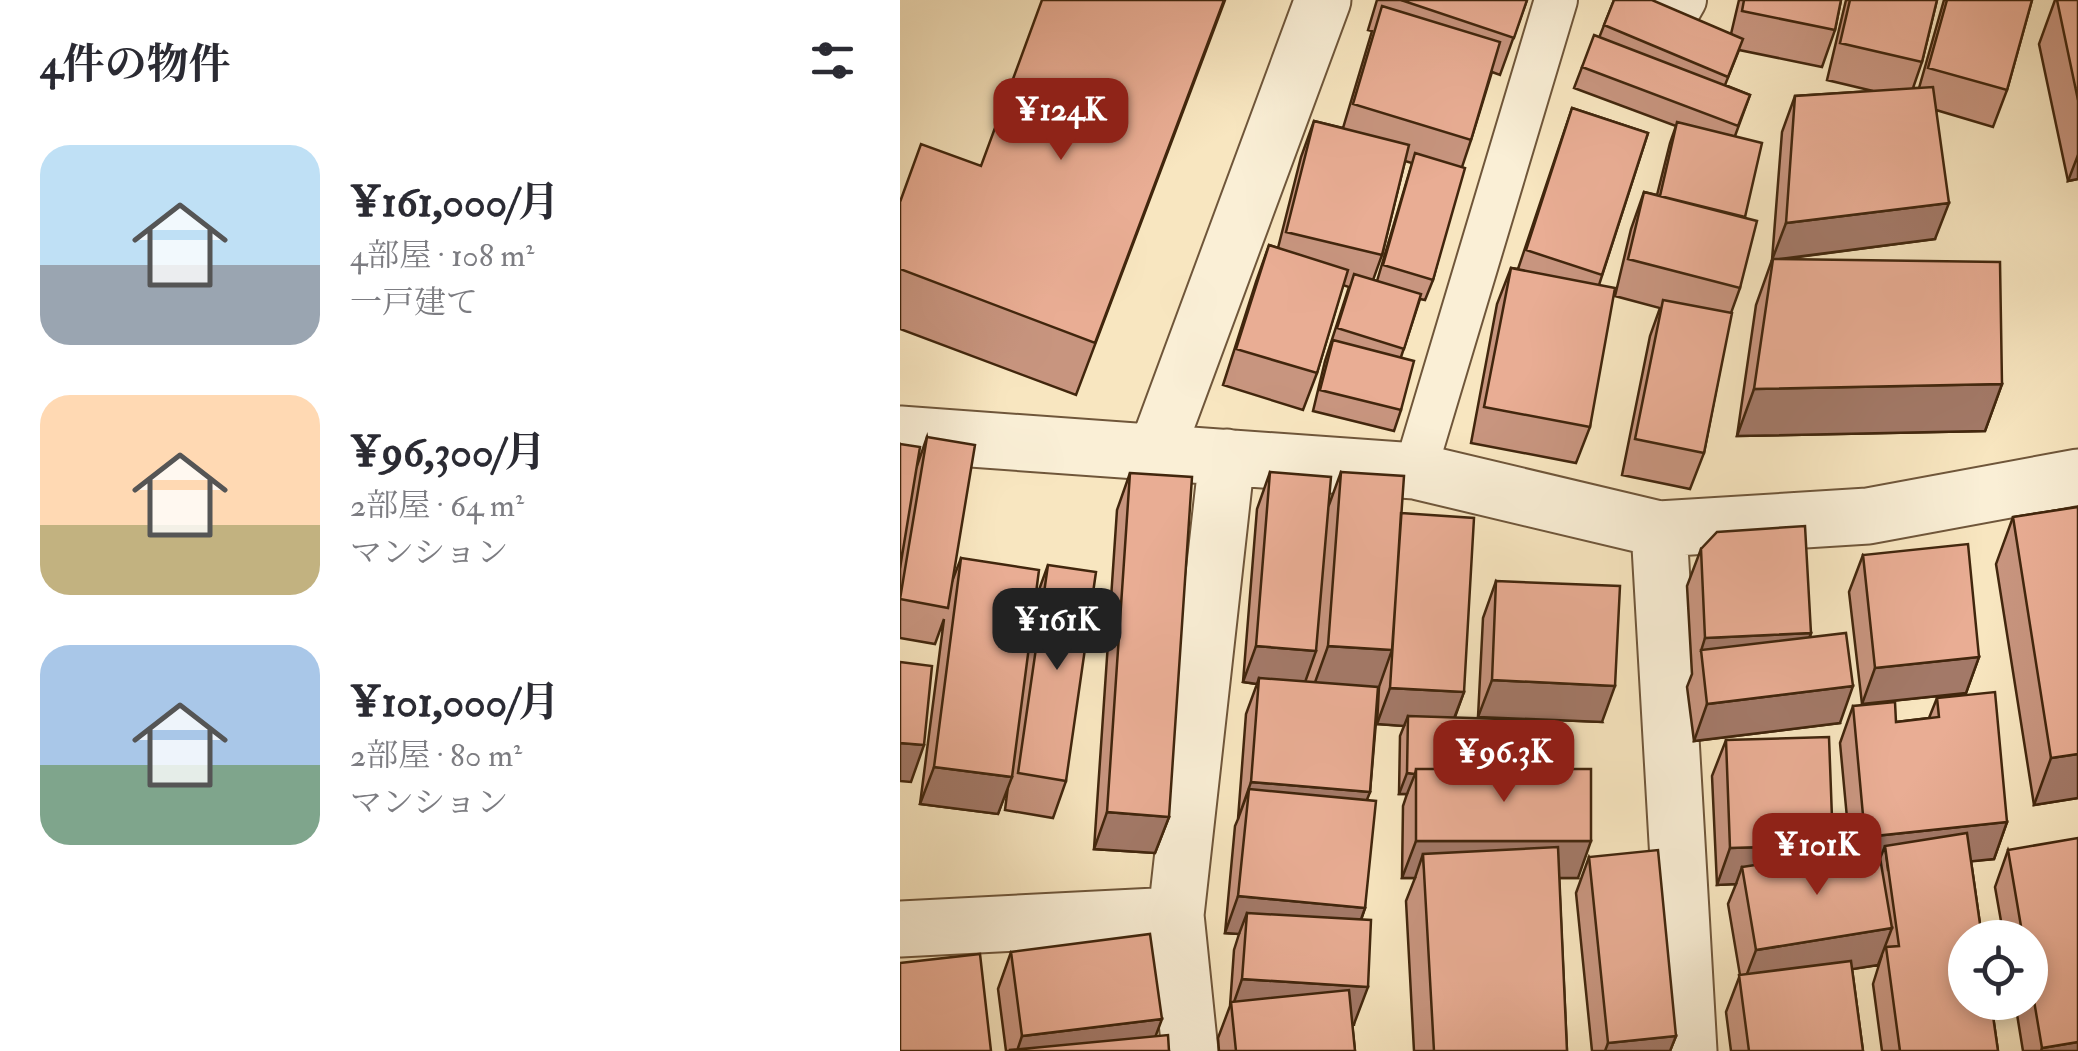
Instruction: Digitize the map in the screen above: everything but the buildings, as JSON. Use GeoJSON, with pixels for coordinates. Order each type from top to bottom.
{"type":"FeatureCollection","features":[{"type":"Feature","properties":{"kind":"street"},"geometry":{"type":"LineString","coordinates":[[1156,452],[1323,0]]}},
{"type":"Feature","properties":{"kind":"street"},"geometry":{"type":"LineString","coordinates":[[900,434],[1415,470],[1658,529],[1868,516],[2078,477]]}},
{"type":"Feature","properties":{"kind":"street"},"geometry":{"type":"LineString","coordinates":[[1190,1051],[1176,915],[1227,457]]}},
{"type":"Feature","properties":{"kind":"street"},"geometry":{"type":"LineString","coordinates":[[1658,529],[1689,1051]]}},
{"type":"Feature","properties":{"kind":"street"},"geometry":{"type":"LineString","coordinates":[[900,929],[1176,915]]}},
{"type":"Feature","properties":{"kind":"lane"},"geometry":{"type":"LineString","coordinates":[[1415,470],[1556,0]]}},
{"type":"Feature","properties":{"kind":"lane"},"geometry":{"type":"LineString","coordinates":[[1663,0],[1682,7],[1685,0]]}}]}
